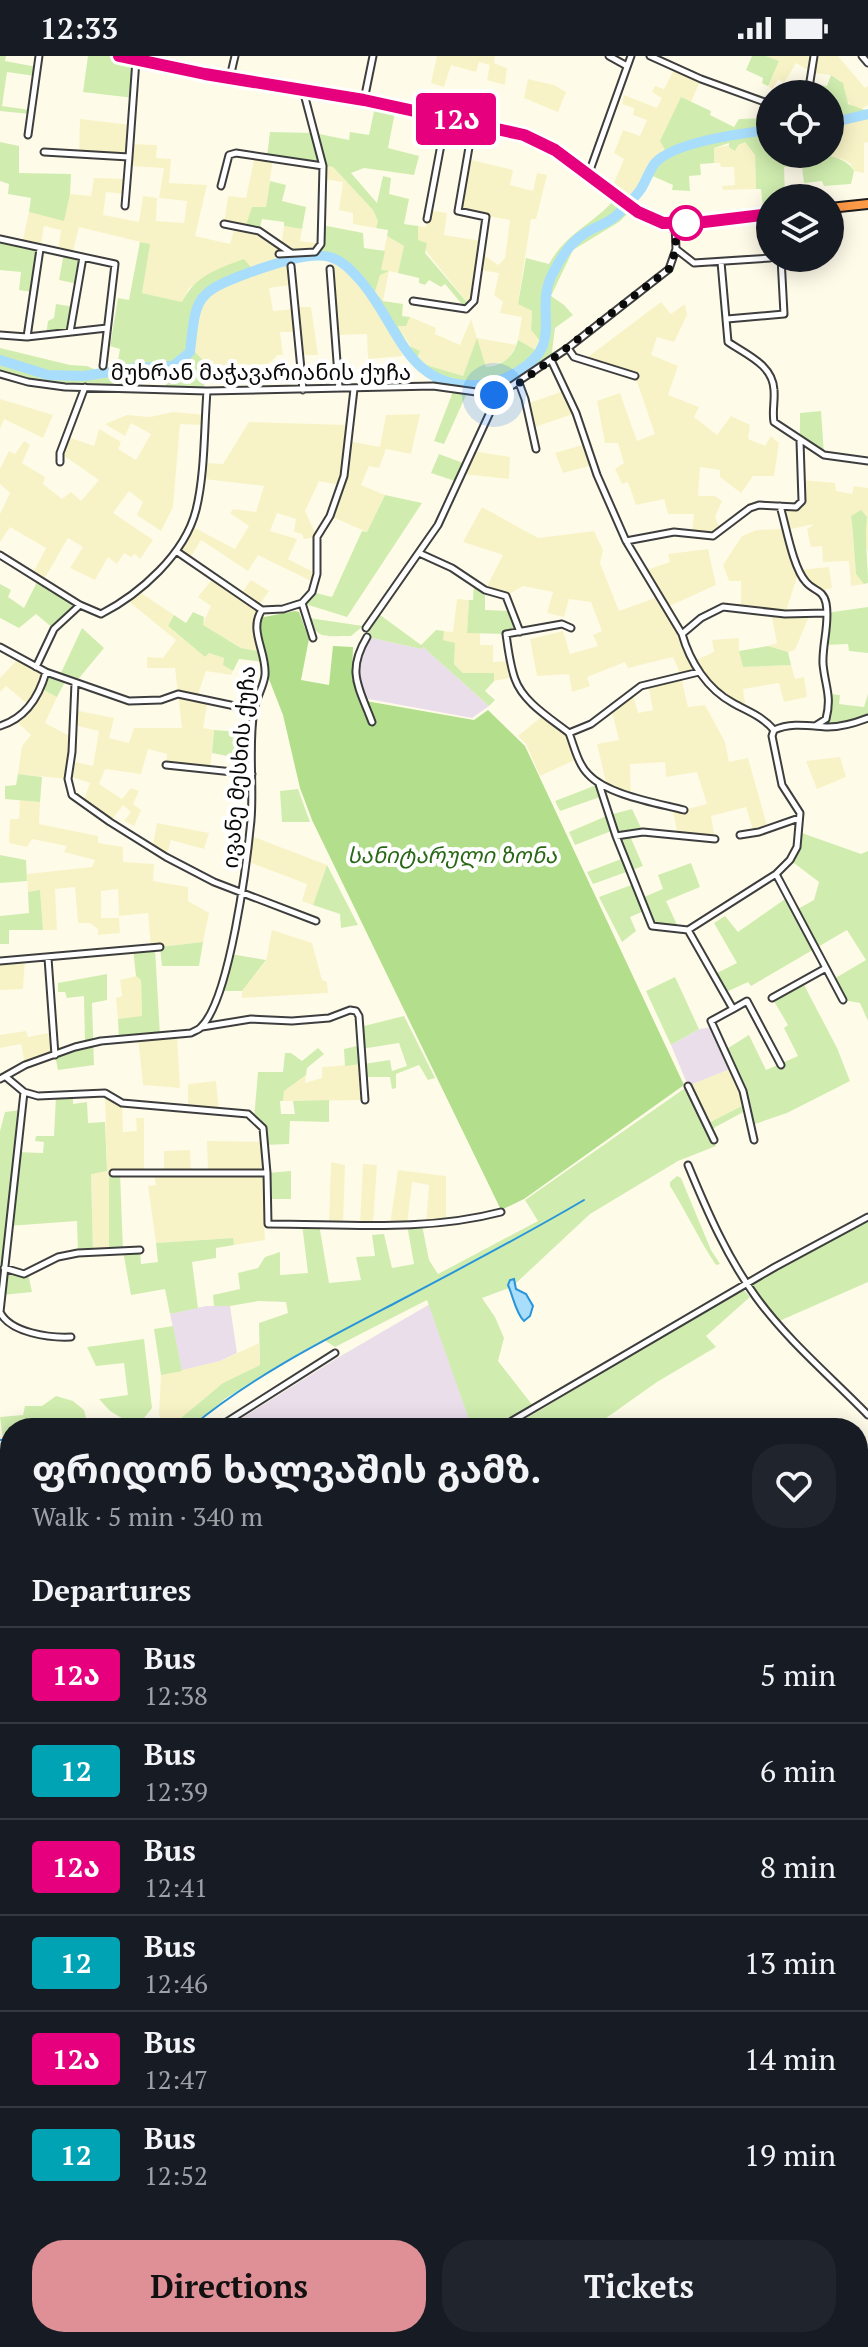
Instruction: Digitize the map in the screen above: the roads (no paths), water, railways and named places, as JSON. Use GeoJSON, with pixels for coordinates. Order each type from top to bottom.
{"type":"FeatureCollection","features":[{"type":"Feature","properties":{"kind":"highway"},"geometry":{"type":"LineString","coordinates":[[119,56],[364,100],[524,135],[555,150],[638,212],[663,223],[756,215]]}},
{"type":"Feature","properties":{"kind":"highway"},"geometry":{"type":"LineString","coordinates":[[844,207],[868,204]]}},
{"type":"Feature","properties":{"kind":"street"},"geometry":{"type":"LineString","coordinates":[[28,135],[39,56]]}},
{"type":"Feature","properties":{"kind":"street"},"geometry":{"type":"LineString","coordinates":[[230,77],[235,56]]}},
{"type":"Feature","properties":{"kind":"street"},"geometry":{"type":"LineString","coordinates":[[364,100],[373,56]]}},
{"type":"Feature","properties":{"kind":"street"},"geometry":{"type":"LineString","coordinates":[[609,56],[627,66]]}},
{"type":"Feature","properties":{"kind":"street"},"geometry":{"type":"LineString","coordinates":[[589,173],[631,56]]}},
{"type":"Feature","properties":{"kind":"street"},"geometry":{"type":"LineString","coordinates":[[650,56],[756,99]]}},
{"type":"Feature","properties":{"kind":"street"},"geometry":{"type":"LineString","coordinates":[[810,80],[814,56]]}},
{"type":"Feature","properties":{"kind":"street"},"geometry":{"type":"LineString","coordinates":[[862,56],[868,63]]}},
{"type":"Feature","properties":{"kind":"street"},"geometry":{"type":"LineString","coordinates":[[125,206],[136,60]]}},
{"type":"Feature","properties":{"kind":"street"},"geometry":{"type":"LineString","coordinates":[[279,254],[315,252],[321,244],[323,166],[303,89]]}},
{"type":"Feature","properties":{"kind":"street"},"geometry":{"type":"LineString","coordinates":[[427,219],[446,117]]}},
{"type":"Feature","properties":{"kind":"street"},"geometry":{"type":"LineString","coordinates":[[413,301],[467,310],[474,301],[486,217],[458,211],[473,123]]}},
{"type":"Feature","properties":{"kind":"street"},"geometry":{"type":"LineString","coordinates":[[44,152],[129,157]]}},
{"type":"Feature","properties":{"kind":"street"},"geometry":{"type":"LineString","coordinates":[[221,186],[226,161],[229,155],[236,153],[323,166]]}},
{"type":"Feature","properties":{"kind":"street"},"geometry":{"type":"LineString","coordinates":[[224,224],[259,231],[291,254]]}},
{"type":"Feature","properties":{"kind":"street"},"geometry":{"type":"LineString","coordinates":[[366,628],[438,525],[498,395],[568,348],[669,269],[676,249],[675,224]]}},
{"type":"Feature","properties":{"kind":"street"},"geometry":{"type":"LineString","coordinates":[[0,239],[115,264],[103,366]]}},
{"type":"Feature","properties":{"kind":"street"},"geometry":{"type":"LineString","coordinates":[[27,337],[40,249]]}},
{"type":"Feature","properties":{"kind":"street"},"geometry":{"type":"LineString","coordinates":[[676,249],[694,263],[756,259]]}},
{"type":"Feature","properties":{"kind":"street"},"geometry":{"type":"LineString","coordinates":[[70,332],[83,257]]}},
{"type":"Feature","properties":{"kind":"street"},"geometry":{"type":"LineString","coordinates":[[721,262],[728,342],[768,369],[774,382],[774,422],[824,455],[868,461]]}},
{"type":"Feature","properties":{"kind":"street"},"geometry":{"type":"LineString","coordinates":[[291,266],[303,390]]}},
{"type":"Feature","properties":{"kind":"street"},"geometry":{"type":"LineString","coordinates":[[330,269],[339,388]]}},
{"type":"Feature","properties":{"kind":"street"},"geometry":{"type":"LineString","coordinates":[[727,319],[784,314],[782,272]]}},
{"type":"Feature","properties":{"kind":"street"},"geometry":{"type":"LineString","coordinates":[[0,335],[27,337],[107,328]]}},
{"type":"Feature","properties":{"kind":"street"},"geometry":{"type":"LineString","coordinates":[[568,348],[574,357],[635,376]]}},
{"type":"Feature","properties":{"kind":"street"},"geometry":{"type":"LineString","coordinates":[[551,360],[576,413],[597,475],[626,541],[682,634],[699,672],[723,697],[758,714],[774,730]]}},
{"type":"Feature","properties":{"kind":"street","name":"მუხრან მაჭავარიანის ქუჩა"},"geometry":{"type":"LineString","coordinates":[[0,374],[49,386],[207,391],[433,386],[498,395]]}},
{"type":"Feature","properties":{"kind":"street"},"geometry":{"type":"LineString","coordinates":[[519,383],[536,449]]}},
{"type":"Feature","properties":{"kind":"street"},"geometry":{"type":"LineString","coordinates":[[60,462],[60,453],[85,387]]}},
{"type":"Feature","properties":{"kind":"street"},"geometry":{"type":"LineString","coordinates":[[176,551],[262,610],[283,609],[302,603],[312,592],[317,574],[317,537],[330,516],[344,476],[354,389]]}},
{"type":"Feature","properties":{"kind":"street"},"geometry":{"type":"LineString","coordinates":[[0,555],[80,605],[101,614],[142,587],[176,551],[196,512],[207,391]]}},
{"type":"Feature","properties":{"kind":"street"},"geometry":{"type":"LineString","coordinates":[[626,541],[674,532],[713,536],[750,508],[759,505],[796,507],[802,501],[800,441]]}},
{"type":"Feature","properties":{"kind":"street"},"geometry":{"type":"LineString","coordinates":[[780,506],[799,570],[806,583],[821,591],[826,601],[823,664],[830,694],[826,719],[815,726]]}},
{"type":"Feature","properties":{"kind":"street"},"geometry":{"type":"LineString","coordinates":[[419,553],[452,568],[485,590],[506,596],[520,632]]}},
{"type":"Feature","properties":{"kind":"street"},"geometry":{"type":"LineString","coordinates":[[302,603],[313,638]]}},
{"type":"Feature","properties":{"kind":"street"},"geometry":{"type":"LineString","coordinates":[[36,667],[54,629],[80,605]]}},
{"type":"Feature","properties":{"kind":"street"},"geometry":{"type":"LineString","coordinates":[[682,634],[701,618],[723,607],[785,614],[826,613]]}},
{"type":"Feature","properties":{"kind":"street","name":"ივანე მესხის ქუჩა"},"geometry":{"type":"LineString","coordinates":[[201,1027],[225,974],[242,892],[251,818],[254,710],[265,674],[256,629],[256,619],[262,610]]}},
{"type":"Feature","properties":{"kind":"street"},"geometry":{"type":"LineString","coordinates":[[571,628],[562,624],[506,634],[516,683],[525,697],[569,733],[586,773],[599,784],[684,810]]}},
{"type":"Feature","properties":{"kind":"street"},"geometry":{"type":"LineString","coordinates":[[367,637],[356,655],[355,677],[372,722]]}},
{"type":"Feature","properties":{"kind":"street"},"geometry":{"type":"LineString","coordinates":[[0,647],[46,672],[129,701],[161,700],[178,694],[254,710]]}},
{"type":"Feature","properties":{"kind":"street"},"geometry":{"type":"LineString","coordinates":[[0,726],[12,722],[31,707],[46,672]]}},
{"type":"Feature","properties":{"kind":"street"},"geometry":{"type":"LineString","coordinates":[[569,733],[591,724],[641,686],[699,672]]}},
{"type":"Feature","properties":{"kind":"street"},"geometry":{"type":"LineString","coordinates":[[75,683],[68,779],[72,795],[166,857],[214,882],[316,921]]}},
{"type":"Feature","properties":{"kind":"street"},"geometry":{"type":"LineString","coordinates":[[599,784],[652,926],[688,930],[776,874],[797,847],[798,807],[782,785],[772,736],[774,730],[785,725],[851,725],[868,718]]}},
{"type":"Feature","properties":{"kind":"street"},"geometry":{"type":"LineString","coordinates":[[166,765],[252,774]]}},
{"type":"Feature","properties":{"kind":"street"},"geometry":{"type":"LineString","coordinates":[[740,835],[799,818]]}},
{"type":"Feature","properties":{"kind":"street"},"geometry":{"type":"LineString","coordinates":[[616,836],[643,832],[715,839]]}},
{"type":"Feature","properties":{"kind":"street"},"geometry":{"type":"LineString","coordinates":[[776,874],[843,1000]]}},
{"type":"Feature","properties":{"kind":"street"},"geometry":{"type":"LineString","coordinates":[[688,930],[733,1009]]}},
{"type":"Feature","properties":{"kind":"street"},"geometry":{"type":"LineString","coordinates":[[0,961],[160,947]]}},
{"type":"Feature","properties":{"kind":"street"},"geometry":{"type":"LineString","coordinates":[[48,958],[55,1055]]}},
{"type":"Feature","properties":{"kind":"street"},"geometry":{"type":"LineString","coordinates":[[772,998],[826,968]]}},
{"type":"Feature","properties":{"kind":"street"},"geometry":{"type":"LineString","coordinates":[[754,1140],[743,1091],[711,1021],[747,1001],[781,1065]]}},
{"type":"Feature","properties":{"kind":"street"},"geometry":{"type":"LineString","coordinates":[[365,1100],[359,1016],[356,1011],[350,1010],[329,1018],[292,1021],[251,1019],[201,1027],[191,1033],[101,1041],[25,1065],[3,1078],[24,1092],[38,1096],[105,1093],[122,1103],[248,1114],[263,1128],[268,1224],[436,1225],[501,1212]]}},
{"type":"Feature","properties":{"kind":"street"},"geometry":{"type":"LineString","coordinates":[[688,1086],[714,1140]]}},
{"type":"Feature","properties":{"kind":"street"},"geometry":{"type":"LineString","coordinates":[[24,1092],[0,1312],[3,1319],[41,1335],[71,1337]]}},
{"type":"Feature","properties":{"kind":"street"},"geometry":{"type":"LineString","coordinates":[[688,1165],[711,1221],[748,1283],[777,1322],[868,1415]]}},
{"type":"Feature","properties":{"kind":"street"},"geometry":{"type":"LineString","coordinates":[[113,1173],[267,1173]]}},
{"type":"Feature","properties":{"kind":"street"},"geometry":{"type":"LineString","coordinates":[[517,1418],[868,1217]]}},
{"type":"Feature","properties":{"kind":"street"},"geometry":{"type":"LineString","coordinates":[[4,1268],[24,1274],[58,1257],[140,1250]]}},
{"type":"Feature","properties":{"kind":"street"},"geometry":{"type":"LineString","coordinates":[[233,1418],[335,1353]]}},
{"type":"Feature","properties":{"kind":"water"},"geometry":{"type":"Polygon","coordinates":[[[514,1279],[516,1289],[526,1294],[533,1306],[530,1316],[524,1321],[508,1285],[514,1279]]]}},
{"type":"Feature","properties":{"kind":"waterway"},"geometry":{"type":"LineString","coordinates":[[844,120],[868,114]]}},
{"type":"Feature","properties":{"kind":"waterway"},"geometry":{"type":"LineString","coordinates":[[0,360],[48,375],[84,376],[173,366],[190,352],[197,309],[201,300],[217,286],[266,267],[321,256],[339,261],[352,272],[372,296],[406,350],[434,376],[454,383],[478,385],[503,379],[532,361],[541,349],[545,338],[548,285],[567,250],[579,238],[626,207],[641,189],[655,163],[677,149],[692,144],[756,132]]}},
{"type":"Feature","properties":{"kind":"waterway"},"geometry":{"type":"LineString","coordinates":[[203,1418],[290,1359],[584,1200]]}},
{"type":"Feature","properties":{"kind":"park label","name":"სანიტარული ზონა"},"geometry":{"type":"Point","coordinates":[452,854]}}]}
